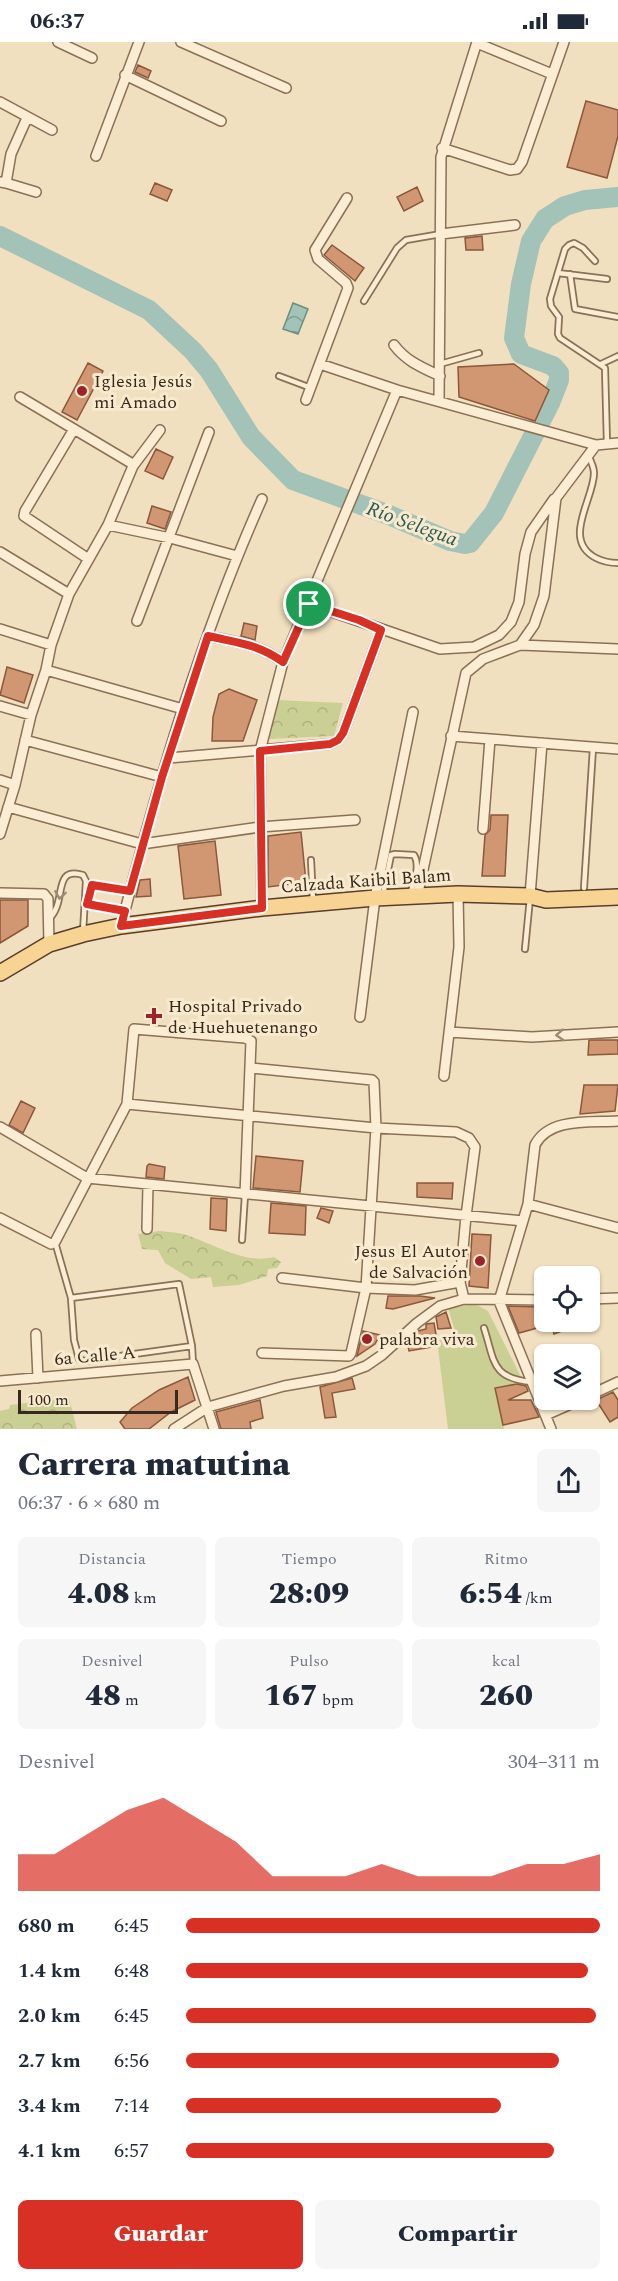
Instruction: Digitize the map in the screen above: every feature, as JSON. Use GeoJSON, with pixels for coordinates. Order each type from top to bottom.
{"type":"FeatureCollection","features":[{"type":"Feature","properties":{"kind":"main road","name":"Calzada Kaibil Balam"},"geometry":{"type":"LineString","coordinates":[[530,896],[546,890],[618,887]]}},
{"type":"Feature","properties":{"kind":"main road","name":"Calzada Kaibil Balam"},"geometry":{"type":"LineString","coordinates":[[0,973],[49,944],[83,934],[123,918],[458,894],[530,896],[546,900],[618,897]]}},
{"type":"Feature","properties":{"kind":"street"},"geometry":{"type":"LineString","coordinates":[[58,42],[92,58]]}},
{"type":"Feature","properties":{"kind":"street"},"geometry":{"type":"LineString","coordinates":[[96,156],[139,42]]}},
{"type":"Feature","properties":{"kind":"street"},"geometry":{"type":"LineString","coordinates":[[182,42],[286,88]]}},
{"type":"Feature","properties":{"kind":"street"},"geometry":{"type":"LineString","coordinates":[[442,148],[510,170],[517,169],[522,162],[564,42]]}},
{"type":"Feature","properties":{"kind":"street"},"geometry":{"type":"LineString","coordinates":[[440,400],[442,148],[477,43],[552,74]]}},
{"type":"Feature","properties":{"kind":"street"},"geometry":{"type":"LineString","coordinates":[[125,75],[221,121]]}},
{"type":"Feature","properties":{"kind":"street"},"geometry":{"type":"LineString","coordinates":[[0,102],[52,130]]}},
{"type":"Feature","properties":{"kind":"street"},"geometry":{"type":"LineString","coordinates":[[27,118],[11,153],[3,182],[36,192]]}},
{"type":"Feature","properties":{"kind":"street"},"geometry":{"type":"LineString","coordinates":[[306,400],[348,288],[346,283],[318,260],[315,250],[347,198]]}},
{"type":"Feature","properties":{"kind":"street"},"geometry":{"type":"LineString","coordinates":[[441,234],[515,225]]}},
{"type":"Feature","properties":{"kind":"street"},"geometry":{"type":"LineString","coordinates":[[394,345],[412,363],[440,376]]}},
{"type":"Feature","properties":{"kind":"street"},"geometry":{"type":"LineString","coordinates":[[320,364],[398,390],[596,445],[618,443]]}},
{"type":"Feature","properties":{"kind":"street"},"geometry":{"type":"LineString","coordinates":[[262,908],[260,751],[283,662],[398,390]]}},
{"type":"Feature","properties":{"kind":"street"},"geometry":{"type":"LineString","coordinates":[[20,397],[131,462],[133,466]]}},
{"type":"Feature","properties":{"kind":"street"},"geometry":{"type":"LineString","coordinates":[[74,429],[24,516],[87,558]]}},
{"type":"Feature","properties":{"kind":"street"},"geometry":{"type":"LineString","coordinates":[[0,834],[51,645],[69,594],[87,558],[108,525],[133,466],[160,430]]}},
{"type":"Feature","properties":{"kind":"street"},"geometry":{"type":"LineString","coordinates":[[137,621],[209,432]]}},
{"type":"Feature","properties":{"kind":"street"},"geometry":{"type":"LineString","coordinates":[[309,604],[440,650],[474,647],[499,635],[511,622],[519,602],[525,554],[531,532],[596,445]]}},
{"type":"Feature","properties":{"kind":"street"},"geometry":{"type":"LineString","coordinates":[[520,645],[534,625],[544,596],[556,498]]}},
{"type":"Feature","properties":{"kind":"street"},"geometry":{"type":"LineString","coordinates":[[123,918],[142,844],[183,709],[237,556],[262,499]]}},
{"type":"Feature","properties":{"kind":"street"},"geometry":{"type":"LineString","coordinates":[[108,525],[170,538],[237,556]]}},
{"type":"Feature","properties":{"kind":"street"},"geometry":{"type":"LineString","coordinates":[[0,552],[69,594]]}},
{"type":"Feature","properties":{"kind":"street"},"geometry":{"type":"LineString","coordinates":[[0,629],[51,645]]}},
{"type":"Feature","properties":{"kind":"street"},"geometry":{"type":"LineString","coordinates":[[169,758],[330,744],[338,740],[343,733],[381,630]]}},
{"type":"Feature","properties":{"kind":"street"},"geometry":{"type":"LineString","coordinates":[[208,636],[256,646],[268,651],[283,662]]}},
{"type":"Feature","properties":{"kind":"street"},"geometry":{"type":"LineString","coordinates":[[413,897],[466,673],[483,659],[520,645],[618,649]]}},
{"type":"Feature","properties":{"kind":"street"},"geometry":{"type":"LineString","coordinates":[[46,670],[183,709]]}},
{"type":"Feature","properties":{"kind":"street"},"geometry":{"type":"LineString","coordinates":[[0,706],[31,715]]}},
{"type":"Feature","properties":{"kind":"street"},"geometry":{"type":"LineString","coordinates":[[360,1017],[378,898],[413,712]]}},
{"type":"Feature","properties":{"kind":"street"},"geometry":{"type":"LineString","coordinates":[[451,736],[618,749]]}},
{"type":"Feature","properties":{"kind":"street"},"geometry":{"type":"LineString","coordinates":[[483,829],[490,739]]}},
{"type":"Feature","properties":{"kind":"street"},"geometry":{"type":"LineString","coordinates":[[25,740],[162,777]]}},
{"type":"Feature","properties":{"kind":"street"},"geometry":{"type":"LineString","coordinates":[[530,896],[542,743]]}},
{"type":"Feature","properties":{"kind":"street"},"geometry":{"type":"LineString","coordinates":[[0,780],[15,785]]}},
{"type":"Feature","properties":{"kind":"street"},"geometry":{"type":"LineString","coordinates":[[8,807],[142,844],[260,827],[355,820]]}},
{"type":"Feature","properties":{"kind":"street"},"geometry":{"type":"LineString","coordinates":[[0,893],[44,894],[48,899],[49,944]]}},
{"type":"Feature","properties":{"kind":"street"},"geometry":{"type":"LineString","coordinates":[[444,1076],[459,946],[458,894]]}},
{"type":"Feature","properties":{"kind":"street"},"geometry":{"type":"LineString","coordinates":[[0,1218],[51,1244],[55,1242],[127,1104],[134,1029],[247,1038],[251,1042],[245,1195]]}},
{"type":"Feature","properties":{"kind":"street"},"geometry":{"type":"LineString","coordinates":[[449,1032],[532,1037],[618,1032]]}},
{"type":"Feature","properties":{"kind":"street"},"geometry":{"type":"LineString","coordinates":[[251,1068],[372,1080],[374,1082],[376,1128],[373,1206],[366,1288],[350,1355],[262,1353]]}},
{"type":"Feature","properties":{"kind":"street"},"geometry":{"type":"LineString","coordinates":[[127,1104],[376,1128],[456,1132],[469,1138],[475,1147],[460,1282],[464,1299]]}},
{"type":"Feature","properties":{"kind":"street"},"geometry":{"type":"LineString","coordinates":[[551,1429],[499,1301],[528,1204],[535,1144],[542,1134],[560,1125],[618,1121]]}},
{"type":"Feature","properties":{"kind":"street"},"geometry":{"type":"LineString","coordinates":[[0,1128],[87,1178],[523,1221]]}},
{"type":"Feature","properties":{"kind":"street"},"geometry":{"type":"LineString","coordinates":[[147,1229],[148,1185]]}},
{"type":"Feature","properties":{"kind":"street"},"geometry":{"type":"LineString","coordinates":[[528,1204],[618,1228]]}},
{"type":"Feature","properties":{"kind":"street"},"geometry":{"type":"LineString","coordinates":[[282,1278],[366,1288],[415,1290],[460,1282]]}},
{"type":"Feature","properties":{"kind":"street"},"geometry":{"type":"LineString","coordinates":[[600,1299],[618,1298]]}},
{"type":"Feature","properties":{"kind":"street"},"geometry":{"type":"LineString","coordinates":[[174,1429],[208,1407],[284,1386],[336,1377],[354,1371],[382,1355],[409,1329],[440,1306],[464,1299],[534,1300]]}},
{"type":"Feature","properties":{"kind":"street"},"geometry":{"type":"LineString","coordinates":[[36,1334],[38,1378]]}},
{"type":"Feature","properties":{"kind":"street"},"geometry":{"type":"LineString","coordinates":[[193,1364],[214,1429]]}},
{"type":"Feature","properties":{"kind":"street","name":"6a Calle A"},"geometry":{"type":"LineString","coordinates":[[0,1381],[193,1364]]}},
{"type":"Feature","properties":{"kind":"street"},"geometry":{"type":"LineString","coordinates":[[600,1390],[618,1382]]}},
{"type":"Feature","properties":{"kind":"street"},"geometry":{"type":"LineString","coordinates":[[546,1415],[557,1410]]}},
{"type":"Feature","properties":{"kind":"lane"},"geometry":{"type":"LineString","coordinates":[[364,301],[397,248],[406,240],[441,234]]}},
{"type":"Feature","properties":{"kind":"lane"},"geometry":{"type":"LineString","coordinates":[[595,261],[583,248],[574,243],[569,245],[565,249],[549,299],[559,317],[558,334],[560,338],[601,364],[606,374],[607,444]]}},
{"type":"Feature","properties":{"kind":"lane"},"geometry":{"type":"LineString","coordinates":[[558,273],[606,279]]}},
{"type":"Feature","properties":{"kind":"lane"},"geometry":{"type":"LineString","coordinates":[[570,274],[575,309],[618,317]]}},
{"type":"Feature","properties":{"kind":"lane"},"geometry":{"type":"LineString","coordinates":[[440,363],[479,353]]}},
{"type":"Feature","properties":{"kind":"lane"},"geometry":{"type":"LineString","coordinates":[[601,364],[618,356]]}},
{"type":"Feature","properties":{"kind":"lane"},"geometry":{"type":"LineString","coordinates":[[279,376],[311,388]]}},
{"type":"Feature","properties":{"kind":"lane"},"geometry":{"type":"LineString","coordinates":[[588,455],[595,470],[582,518],[581,544],[589,554],[600,560],[618,563]]}},
{"type":"Feature","properties":{"kind":"lane"},"geometry":{"type":"LineString","coordinates":[[584,888],[593,748]]}},
{"type":"Feature","properties":{"kind":"lane"},"geometry":{"type":"LineString","coordinates":[[384,870],[392,855],[414,855],[417,859],[417,867],[413,897]]}},
{"type":"Feature","properties":{"kind":"lane"},"geometry":{"type":"LineString","coordinates":[[311,860],[313,903]]}},
{"type":"Feature","properties":{"kind":"lane"},"geometry":{"type":"LineString","coordinates":[[48,919],[57,909],[64,877],[74,872],[83,875],[86,885],[83,934]]}},
{"type":"Feature","properties":{"kind":"lane"},"geometry":{"type":"LineString","coordinates":[[123,918],[89,905],[87,901],[90,887],[96,885],[130,891]]}},
{"type":"Feature","properties":{"kind":"lane"},"geometry":{"type":"LineString","coordinates":[[525,949],[530,896]]}},
{"type":"Feature","properties":{"kind":"lane"},"geometry":{"type":"LineString","coordinates":[[242,1240],[245,1195]]}},
{"type":"Feature","properties":{"kind":"lane"},"geometry":{"type":"LineString","coordinates":[[55,1242],[71,1298],[74,1340],[79,1359],[84,1361],[192,1346]]}},
{"type":"Feature","properties":{"kind":"lane"},"geometry":{"type":"LineString","coordinates":[[71,1298],[179,1284],[192,1346],[193,1364]]}},
{"type":"Feature","properties":{"kind":"lane"},"geometry":{"type":"LineString","coordinates":[[484,1328],[498,1369],[509,1379],[532,1382]]}},
{"type":"Feature","properties":{"kind":"green space"},"geometry":{"type":"Polygon","coordinates":[[[276,700],[343,703],[334,736],[269,739],[276,700]]]}},
{"type":"Feature","properties":{"kind":"green space"},"geometry":{"type":"Polygon","coordinates":[[[159,1231],[183,1234],[227,1252],[251,1258],[274,1257],[281,1262],[277,1268],[268,1269],[267,1276],[239,1285],[213,1287],[211,1277],[191,1279],[165,1263],[158,1250],[142,1249],[138,1234],[159,1231]]]}},
{"type":"Feature","properties":{"kind":"green space"},"geometry":{"type":"Polygon","coordinates":[[[475,1304],[488,1311],[524,1383],[495,1388],[504,1429],[448,1429],[437,1340],[457,1338],[448,1308],[475,1304]]]}},
{"type":"Feature","properties":{"kind":"green space"},"geometry":{"type":"Polygon","coordinates":[[[69,1398],[77,1429],[0,1429],[0,1411],[9,1409],[10,1405],[69,1398]]]}},
{"type":"Feature","properties":{"kind":"water"},"geometry":{"type":"Polygon","coordinates":[[[293,303],[308,309],[298,334],[283,329],[293,303]]]}},
{"type":"Feature","properties":{"kind":"building"},"geometry":{"type":"Polygon","coordinates":[[[138,65],[151,71],[148,78],[135,72],[138,65]]]}},
{"type":"Feature","properties":{"kind":"building"},"geometry":{"type":"Polygon","coordinates":[[[586,101],[618,110],[618,136],[607,178],[567,167],[586,101]]]}},
{"type":"Feature","properties":{"kind":"building"},"geometry":{"type":"Polygon","coordinates":[[[155,183],[172,190],[167,201],[150,194],[155,183]]]}},
{"type":"Feature","properties":{"kind":"building"},"geometry":{"type":"Polygon","coordinates":[[[417,187],[423,201],[404,211],[397,197],[417,187]]]}},
{"type":"Feature","properties":{"kind":"building"},"geometry":{"type":"Polygon","coordinates":[[[482,236],[483,250],[466,250],[465,238],[482,236]]]}},
{"type":"Feature","properties":{"kind":"building"},"geometry":{"type":"Polygon","coordinates":[[[332,245],[364,268],[355,281],[324,255],[332,245]]]}},
{"type":"Feature","properties":{"kind":"building","name":"Iglesia Jesús mi Amado"},"geometry":{"type":"Polygon","coordinates":[[[88,363],[103,371],[77,420],[62,412],[88,363]]]}},
{"type":"Feature","properties":{"kind":"building"},"geometry":{"type":"Polygon","coordinates":[[[514,364],[549,390],[535,421],[459,397],[458,367],[514,364]]]}},
{"type":"Feature","properties":{"kind":"building"},"geometry":{"type":"Polygon","coordinates":[[[156,449],[173,457],[163,479],[145,471],[156,449]]]}},
{"type":"Feature","properties":{"kind":"building"},"geometry":{"type":"Polygon","coordinates":[[[152,506],[171,512],[165,529],[147,523],[152,506]]]}},
{"type":"Feature","properties":{"kind":"building"},"geometry":{"type":"Polygon","coordinates":[[[244,623],[257,626],[255,640],[241,636],[244,623]]]}},
{"type":"Feature","properties":{"kind":"building"},"geometry":{"type":"Polygon","coordinates":[[[7,667],[33,675],[24,703],[0,695],[7,667]]]}},
{"type":"Feature","properties":{"kind":"building"},"geometry":{"type":"Polygon","coordinates":[[[229,689],[257,700],[243,741],[212,741],[213,717],[219,694],[229,689]]]}},
{"type":"Feature","properties":{"kind":"building"},"geometry":{"type":"Polygon","coordinates":[[[491,815],[508,815],[505,876],[482,876],[485,835],[490,830],[491,815]]]}},
{"type":"Feature","properties":{"kind":"building"},"geometry":{"type":"Polygon","coordinates":[[[301,832],[306,882],[268,887],[268,836],[301,832]]]}},
{"type":"Feature","properties":{"kind":"building"},"geometry":{"type":"Polygon","coordinates":[[[215,841],[221,895],[184,899],[178,846],[215,841]]]}},
{"type":"Feature","properties":{"kind":"building"},"geometry":{"type":"Polygon","coordinates":[[[150,879],[151,896],[136,897],[140,880],[150,879]]]}},
{"type":"Feature","properties":{"kind":"building"},"geometry":{"type":"Polygon","coordinates":[[[0,900],[28,900],[28,926],[0,943],[0,900]]]}},
{"type":"Feature","properties":{"kind":"building"},"geometry":{"type":"Polygon","coordinates":[[[589,1040],[618,1040],[618,1054],[588,1055],[589,1040]]]}},
{"type":"Feature","properties":{"kind":"building"},"geometry":{"type":"Polygon","coordinates":[[[584,1085],[618,1085],[615,1111],[580,1114],[584,1085]]]}},
{"type":"Feature","properties":{"kind":"building"},"geometry":{"type":"Polygon","coordinates":[[[21,1101],[35,1108],[23,1133],[9,1125],[21,1101]]]}},
{"type":"Feature","properties":{"kind":"building"},"geometry":{"type":"Polygon","coordinates":[[[256,1156],[303,1161],[300,1192],[253,1188],[256,1156]]]}},
{"type":"Feature","properties":{"kind":"building"},"geometry":{"type":"Polygon","coordinates":[[[149,1164],[165,1167],[164,1179],[146,1177],[149,1164]]]}},
{"type":"Feature","properties":{"kind":"building"},"geometry":{"type":"Polygon","coordinates":[[[417,1183],[453,1183],[452,1199],[417,1197],[417,1183]]]}},
{"type":"Feature","properties":{"kind":"building"},"geometry":{"type":"Polygon","coordinates":[[[211,1198],[227,1199],[226,1231],[210,1229],[211,1198]]]}},
{"type":"Feature","properties":{"kind":"building"},"geometry":{"type":"Polygon","coordinates":[[[271,1203],[306,1206],[305,1235],[269,1233],[271,1203]]]}},
{"type":"Feature","properties":{"kind":"building"},"geometry":{"type":"Polygon","coordinates":[[[321,1208],[333,1211],[329,1223],[317,1218],[321,1208]]]}},
{"type":"Feature","properties":{"kind":"building","name":"Jesus El Autor de Salvación"},"geometry":{"type":"Polygon","coordinates":[[[472,1234],[491,1235],[488,1288],[469,1286],[472,1234]]]}},
{"type":"Feature","properties":{"kind":"building"},"geometry":{"type":"Polygon","coordinates":[[[388,1296],[435,1298],[393,1309],[386,1308],[388,1296]]]}},
{"type":"Feature","properties":{"kind":"building"},"geometry":{"type":"Polygon","coordinates":[[[508,1306],[534,1307],[534,1329],[519,1333],[508,1306]]]}},
{"type":"Feature","properties":{"kind":"building"},"geometry":{"type":"Polygon","coordinates":[[[446,1312],[451,1328],[438,1329],[436,1317],[446,1312]]]}},
{"type":"Feature","properties":{"kind":"building"},"geometry":{"type":"Polygon","coordinates":[[[434,1323],[438,1346],[409,1351],[407,1342],[418,1331],[426,1329],[426,1324],[434,1323]]]}},
{"type":"Feature","properties":{"kind":"building","name":"palabra viva"},"geometry":{"type":"Polygon","coordinates":[[[363,1331],[380,1335],[375,1344],[357,1356],[363,1331]]]}},
{"type":"Feature","properties":{"kind":"building"},"geometry":{"type":"Polygon","coordinates":[[[188,1377],[195,1400],[171,1412],[149,1429],[125,1429],[120,1422],[132,1408],[159,1390],[188,1377]]]}},
{"type":"Feature","properties":{"kind":"building"},"geometry":{"type":"Polygon","coordinates":[[[352,1378],[355,1389],[332,1393],[336,1417],[325,1418],[320,1387],[352,1378]]]}},
{"type":"Feature","properties":{"kind":"building"},"geometry":{"type":"Polygon","coordinates":[[[517,1384],[526,1386],[528,1391],[508,1400],[531,1400],[539,1417],[503,1425],[495,1388],[517,1384]]]}},
{"type":"Feature","properties":{"kind":"building"},"geometry":{"type":"Polygon","coordinates":[[[613,1392],[618,1400],[618,1417],[610,1422],[600,1406],[600,1398],[613,1392]]]}},
{"type":"Feature","properties":{"kind":"building"},"geometry":{"type":"Polygon","coordinates":[[[260,1400],[263,1418],[250,1422],[251,1429],[221,1429],[216,1412],[260,1400]]]}},
{"type":"Feature","properties":{"kind":"waterway","name":"Río Selegua"},"geometry":{"type":"LineString","coordinates":[[0,236],[149,310],[193,351],[209,370],[251,437],[293,480],[389,515],[450,541],[465,544],[470,543],[494,513],[550,403],[559,380],[559,373],[553,366],[521,354],[514,338],[521,284],[531,241],[545,219],[565,206],[585,200],[618,197]]}},
{"type":"Feature","properties":{"kind":"place","name":"Iglesia Jesús mi Amado"},"geometry":{"type":"Point","coordinates":[82,391]}},
{"type":"Feature","properties":{"kind":"place","name":"Hospital Privado de Huehuetenango"},"geometry":{"type":"Point","coordinates":[154,1016]}},
{"type":"Feature","properties":{"kind":"place","name":"Jesus El Autor de Salvación"},"geometry":{"type":"Point","coordinates":[480,1261]}},
{"type":"Feature","properties":{"kind":"place","name":"palabra viva"},"geometry":{"type":"Point","coordinates":[367,1339]}},
{"type":"Feature","properties":{"kind":"route"},"geometry":{"type":"LineString","coordinates":[[309,604],[359,620],[381,630],[343,733],[338,740],[330,744],[260,751],[262,908],[121,926],[125,911],[87,904],[92,885],[130,891],[162,777],[208,636],[256,646],[268,651],[283,662],[309,604]]}}]}
